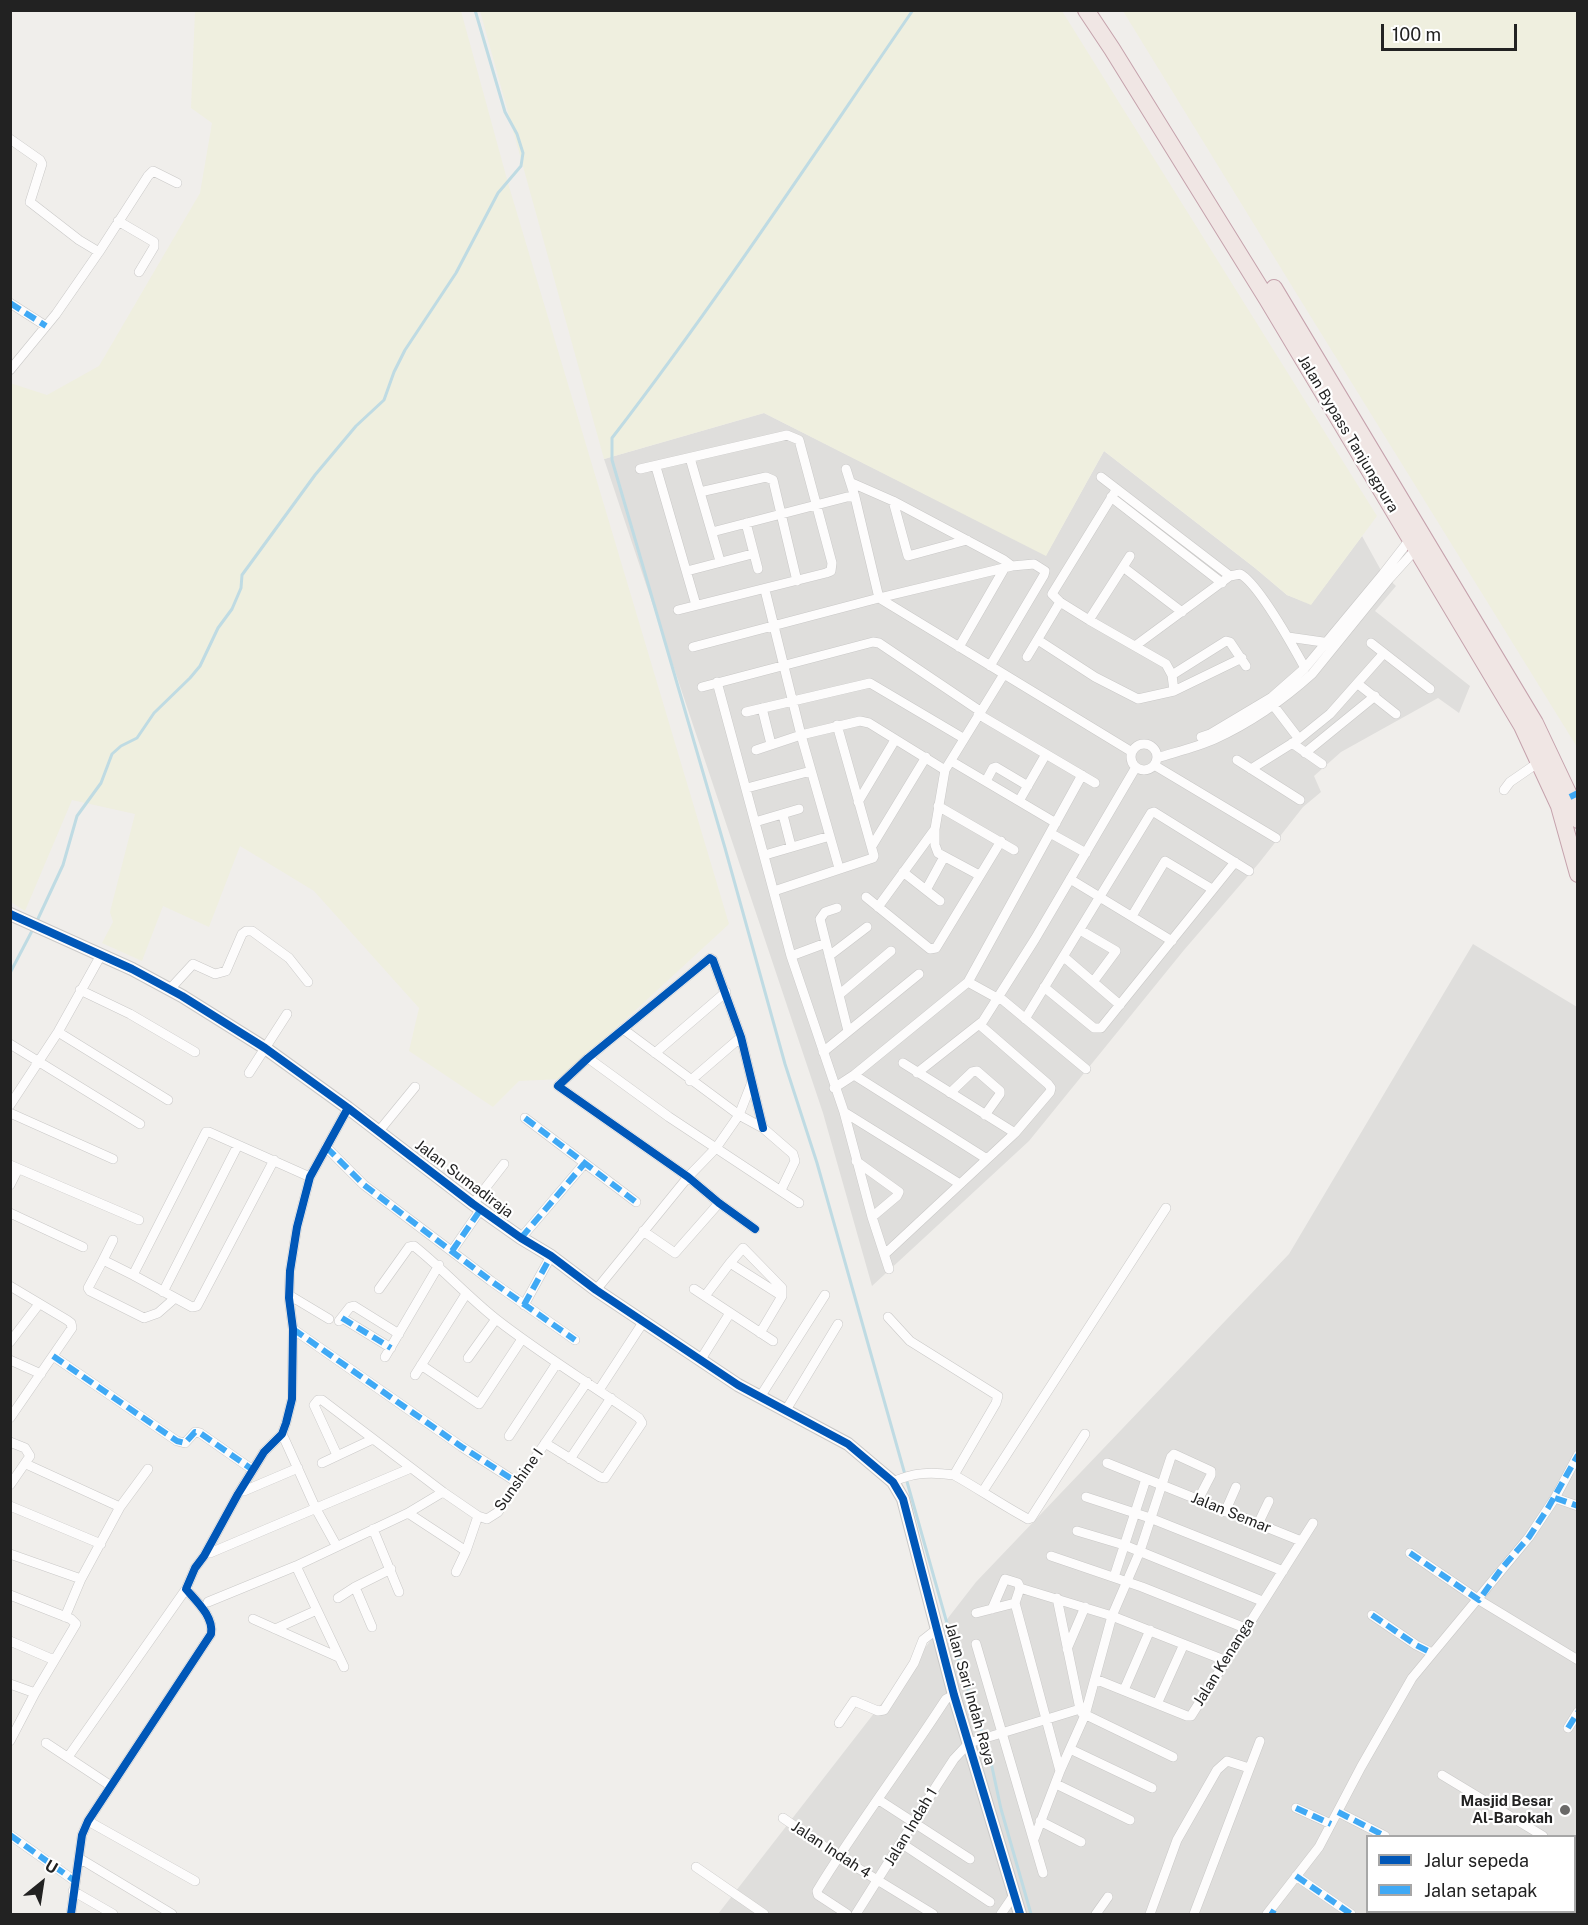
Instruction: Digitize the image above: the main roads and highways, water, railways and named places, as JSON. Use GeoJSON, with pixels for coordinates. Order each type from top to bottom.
{"type":"FeatureCollection","features":[{"type":"Feature","properties":{"kind":"highway","name":"Jalan Bypass Tanjungpura"},"geometry":{"type":"LineString","coordinates":[[1086,10],[1255,279],[1522,726],[1559,806],[1578,874]]}},
{"type":"Feature","properties":{"kind":"highway","name":"Jalan Bypass Tanjungpura"},"geometry":{"type":"LineString","coordinates":[[1098,10],[1281,300],[1535,723],[1574,795],[1578,820]]}},
{"type":"Feature","properties":{"kind":"waterway"},"geometry":{"type":"LineString","coordinates":[[36,923],[63,865],[77,816],[101,783],[112,754],[121,746],[137,738],[154,713],[200,666],[218,628],[232,609],[241,588],[242,575],[315,475],[356,426],[384,400],[405,350],[456,273],[498,193],[521,166],[523,153],[517,134],[505,112],[475,10]]}},
{"type":"Feature","properties":{"kind":"waterway"},"geometry":{"type":"LineString","coordinates":[[913,10],[728,280],[612,438],[612,460],[785,1064],[817,1163],[950,1634],[989,1753],[1001,1809],[1031,1914]]}},
{"type":"Feature","properties":{"kind":"waterway"},"geometry":{"type":"LineString","coordinates":[[10,973],[33,929]]}},
{"type":"Feature","properties":{"kind":"place","name":"Masjid Besar Al-Barokah"},"geometry":{"type":"Point","coordinates":[1565,1810]}}]}
